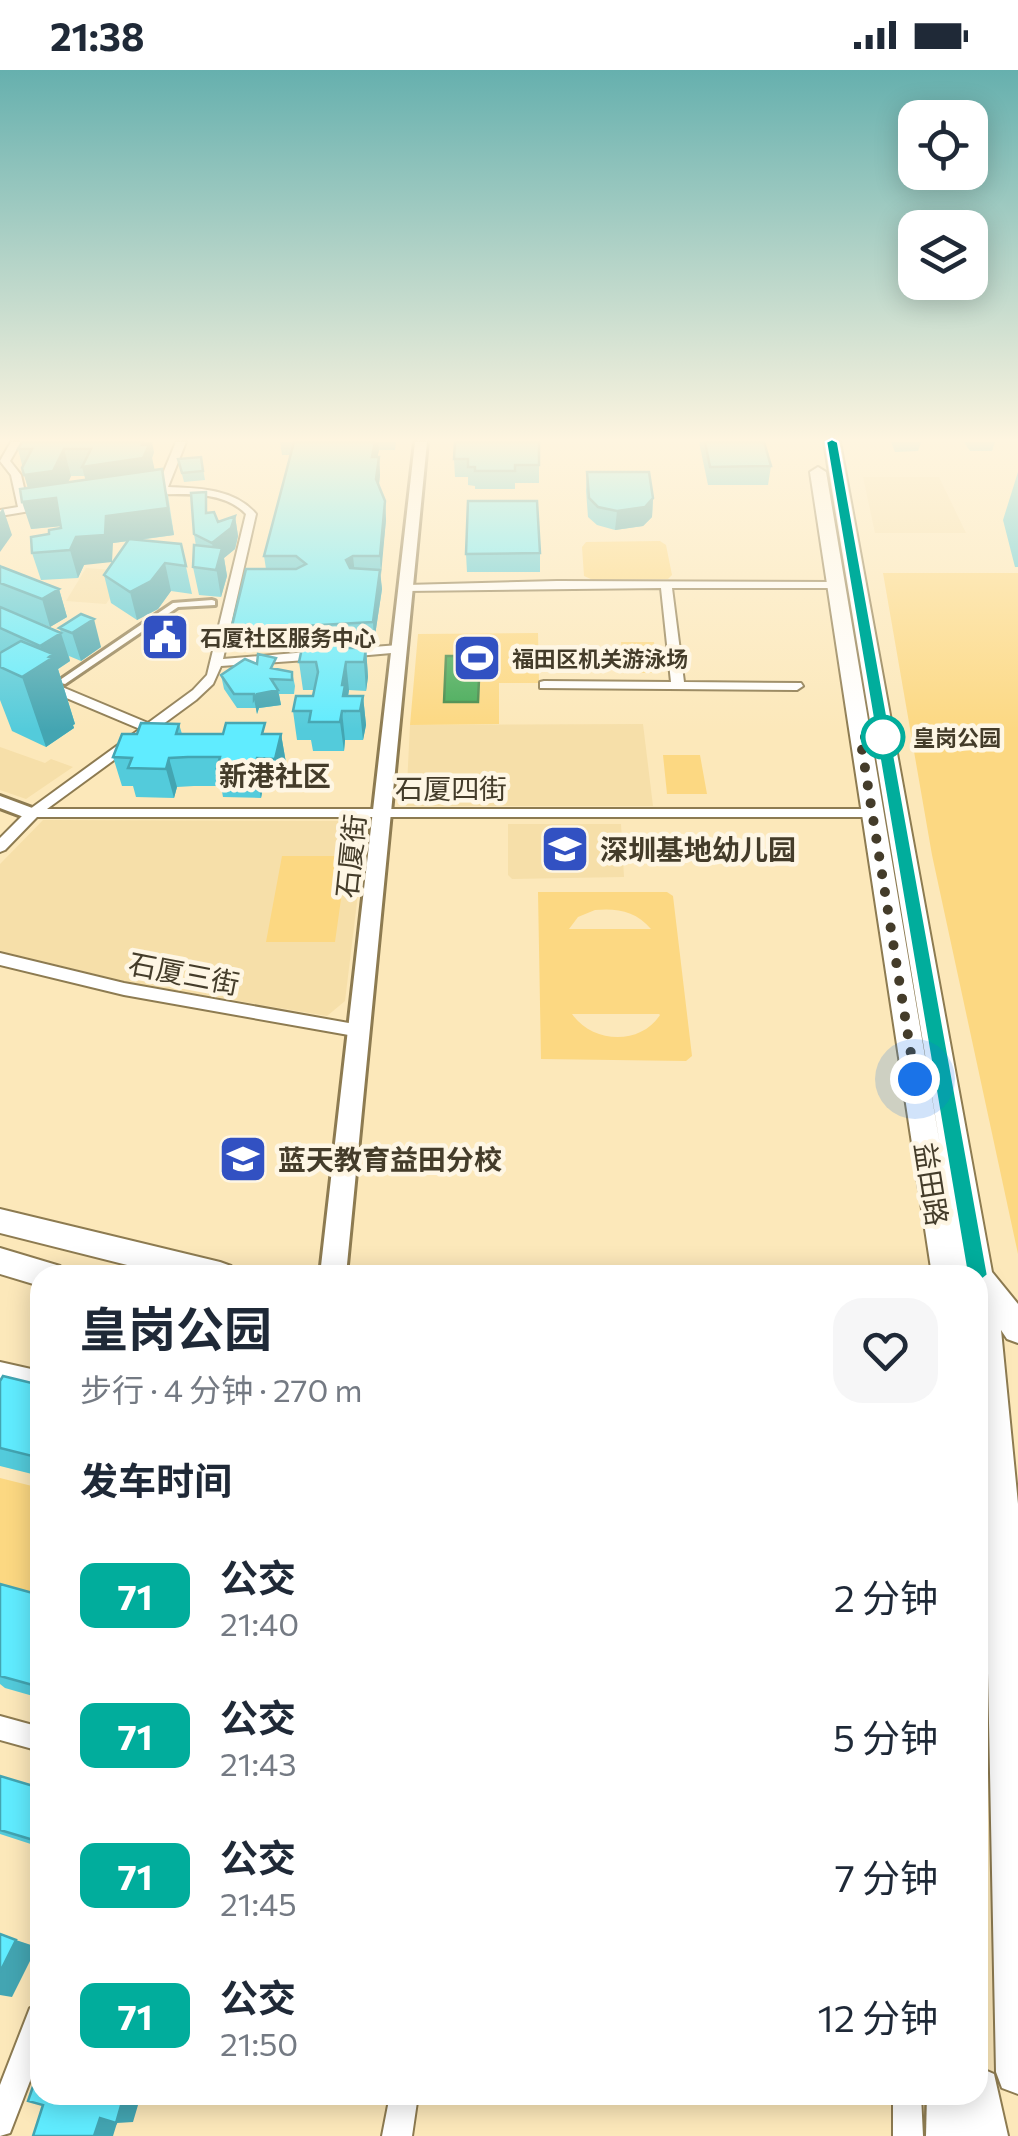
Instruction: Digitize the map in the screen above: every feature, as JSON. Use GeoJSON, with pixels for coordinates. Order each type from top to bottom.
{"type":"FeatureCollection","features":[{"type":"Feature","properties":{"kind":"main road","name":"益田路"},"geometry":{"type":"LineString","coordinates":[[829,538],[873,813],[968,1265]]}},
{"type":"Feature","properties":{"kind":"main road","name":"益田路"},"geometry":{"type":"LineString","coordinates":[[848,538],[968,1265]]}},
{"type":"Feature","properties":{"kind":"main road"},"geometry":{"type":"LineString","coordinates":[[0,1221],[179,1265]]}},
{"type":"Feature","properties":{"kind":"main road"},"geometry":{"type":"LineString","coordinates":[[0,1261],[30,1270]]}},
{"type":"Feature","properties":{"kind":"main road"},"geometry":{"type":"LineString","coordinates":[[988,1293],[1018,1329]]}},
{"type":"Feature","properties":{"kind":"main road","name":"益田路"},"geometry":{"type":"LineString","coordinates":[[988,1355],[1011,1505],[1018,2072]]}},
{"type":"Feature","properties":{"kind":"main road"},"geometry":{"type":"LineString","coordinates":[[948,2105],[948,2136]]}},
{"type":"Feature","properties":{"kind":"main road"},"geometry":{"type":"LineString","coordinates":[[980,2105],[985,2136]]}},
{"type":"Feature","properties":{"kind":"street"},"geometry":{"type":"LineString","coordinates":[[0,847],[29,812],[205,686],[216,663],[247,538]]}},
{"type":"Feature","properties":{"kind":"street","name":"石厦街"},"geometry":{"type":"LineString","coordinates":[[335,1265],[409,538]]}},
{"type":"Feature","properties":{"kind":"street"},"geometry":{"type":"LineString","coordinates":[[235,582],[251,582]]}},
{"type":"Feature","properties":{"kind":"street"},"geometry":{"type":"LineString","coordinates":[[403,584],[836,585]]}},
{"type":"Feature","properties":{"kind":"street"},"geometry":{"type":"LineString","coordinates":[[666,584],[678,686]]}},
{"type":"Feature","properties":{"kind":"street"},"geometry":{"type":"LineString","coordinates":[[62,682],[176,605],[212,603]]}},
{"type":"Feature","properties":{"kind":"street"},"geometry":{"type":"LineString","coordinates":[[216,663],[399,648]]}},
{"type":"Feature","properties":{"kind":"street"},"geometry":{"type":"LineString","coordinates":[[0,665],[150,728]]}},
{"type":"Feature","properties":{"kind":"street"},"geometry":{"type":"LineString","coordinates":[[544,686],[797,686]]}},
{"type":"Feature","properties":{"kind":"street"},"geometry":{"type":"LineString","coordinates":[[0,802],[29,812]]}},
{"type":"Feature","properties":{"kind":"street","name":"石厦四街"},"geometry":{"type":"LineString","coordinates":[[29,812],[873,813]]}},
{"type":"Feature","properties":{"kind":"street","name":"石厦三街"},"geometry":{"type":"LineString","coordinates":[[0,959],[124,989],[360,1031]]}},
{"type":"Feature","properties":{"kind":"street"},"geometry":{"type":"LineString","coordinates":[[0,1371],[30,1378]]}},
{"type":"Feature","properties":{"kind":"street"},"geometry":{"type":"LineString","coordinates":[[0,1728],[30,1736]]}},
{"type":"Feature","properties":{"kind":"street"},"geometry":{"type":"LineString","coordinates":[[0,2124],[30,2044]]}},
{"type":"Feature","properties":{"kind":"street"},"geometry":{"type":"LineString","coordinates":[[398,2136],[403,2105]]}},
{"type":"Feature","properties":{"kind":"street"},"geometry":{"type":"LineString","coordinates":[[907,2105],[908,2136]]}},
{"type":"Feature","properties":{"kind":"shaded area"},"geometry":{"type":"Polygon","coordinates":[[[660,541],[666,545],[672,575],[668,579],[593,580],[584,576],[582,547],[586,542],[660,541]]]}},
{"type":"Feature","properties":{"kind":"shaded area"},"geometry":{"type":"Polygon","coordinates":[[[86,568],[129,571],[106,604],[66,601],[86,568]]]}},
{"type":"Feature","properties":{"kind":"shaded area","name":"皇岗公园"},"geometry":{"type":"Polygon","coordinates":[[[883,573],[1018,573],[1018,1254],[932,855],[883,573]]]}},
{"type":"Feature","properties":{"kind":"shaded area","name":"福田区机关游泳场"},"geometry":{"type":"Polygon","coordinates":[[[538,633],[539,683],[499,683],[499,724],[410,725],[418,634],[538,633]]]}},
{"type":"Feature","properties":{"kind":"shaded area"},"geometry":{"type":"Polygon","coordinates":[[[621,642],[654,642],[658,673],[624,673],[621,642]]]}},
{"type":"Feature","properties":{"kind":"shaded area","name":"福田区机关游泳场"},"geometry":{"type":"Polygon","coordinates":[[[446,656],[480,656],[478,702],[444,702],[446,656]]]}},
{"type":"Feature","properties":{"kind":"shaded area"},"geometry":{"type":"Polygon","coordinates":[[[643,724],[653,806],[406,806],[410,725],[643,724]]]}},
{"type":"Feature","properties":{"kind":"shaded area"},"geometry":{"type":"Polygon","coordinates":[[[0,747],[45,763],[51,759],[73,767],[26,799],[0,790],[0,747]]]}},
{"type":"Feature","properties":{"kind":"shaded area"},"geometry":{"type":"Polygon","coordinates":[[[663,755],[700,755],[707,794],[667,794],[663,755]]]}},
{"type":"Feature","properties":{"kind":"shaded area"},"geometry":{"type":"Polygon","coordinates":[[[43,820],[354,821],[366,828],[345,1001],[327,1016],[136,984],[0,951],[0,864],[43,820]]]}},
{"type":"Feature","properties":{"kind":"shaded area","name":"深圳基地幼儿园"},"geometry":{"type":"Polygon","coordinates":[[[508,824],[621,824],[624,877],[512,879],[508,875],[508,824]]]}},
{"type":"Feature","properties":{"kind":"shaded area"},"geometry":{"type":"Polygon","coordinates":[[[282,856],[347,856],[335,942],[266,942],[282,856]]]}},
{"type":"Feature","properties":{"kind":"shaded area"},"geometry":{"type":"Polygon","coordinates":[[[538,892],[667,892],[673,896],[692,1056],[686,1061],[541,1059],[538,892]],[[595,910],[578,917],[569,929],[651,929],[626,912],[595,910]],[[572,1014],[591,1031],[616,1037],[641,1032],[660,1015],[659,1014],[572,1014]]]}},
{"type":"Feature","properties":{"kind":"shaded area"},"geometry":{"type":"Polygon","coordinates":[[[0,1478],[30,1486],[30,1592],[0,1584],[0,1478]]]}},
{"type":"Feature","properties":{"kind":"building"},"geometry":{"type":"Polygon","coordinates":[[[31,538],[75,538],[70,550],[32,553],[31,538]]]}},
{"type":"Feature","properties":{"kind":"building"},"geometry":{"type":"Polygon","coordinates":[[[269,538],[382,538],[380,556],[353,556],[346,560],[350,568],[380,570],[373,622],[231,630],[246,569],[296,569],[306,564],[296,556],[264,556],[269,538]]]}},
{"type":"Feature","properties":{"kind":"building"},"geometry":{"type":"Polygon","coordinates":[[[467,538],[539,538],[540,553],[466,554],[467,538]]]}},
{"type":"Feature","properties":{"kind":"building"},"geometry":{"type":"Polygon","coordinates":[[[129,539],[181,544],[186,566],[165,563],[151,581],[130,592],[104,575],[129,539]]]}},
{"type":"Feature","properties":{"kind":"building"},"geometry":{"type":"Polygon","coordinates":[[[194,545],[222,548],[216,570],[193,567],[194,545]]]}},
{"type":"Feature","properties":{"kind":"building"},"geometry":{"type":"Polygon","coordinates":[[[0,566],[59,589],[42,599],[0,583],[0,566]]]}},
{"type":"Feature","properties":{"kind":"building"},"geometry":{"type":"Polygon","coordinates":[[[0,607],[61,633],[40,646],[0,628],[0,607]]]}},
{"type":"Feature","properties":{"kind":"building"},"geometry":{"type":"Polygon","coordinates":[[[81,614],[94,619],[72,633],[59,628],[81,614]]]}},
{"type":"Feature","properties":{"kind":"building"},"geometry":{"type":"Polygon","coordinates":[[[320,638],[349,638],[347,648],[366,648],[364,662],[346,662],[342,685],[343,696],[363,696],[360,711],[342,711],[340,722],[309,722],[311,711],[293,711],[296,696],[313,696],[316,662],[299,662],[302,648],[318,648],[320,638]]]}},
{"type":"Feature","properties":{"kind":"building"},"geometry":{"type":"Polygon","coordinates":[[[21,641],[53,654],[22,677],[0,667],[0,653],[21,641]]]}},
{"type":"Feature","properties":{"kind":"building"},"geometry":{"type":"Polygon","coordinates":[[[258,654],[276,658],[271,668],[292,672],[292,680],[271,679],[278,690],[257,694],[254,699],[254,694],[234,694],[221,675],[245,659],[257,664],[258,654]]]}},
{"type":"Feature","properties":{"kind":"building"},"geometry":{"type":"Polygon","coordinates":[[[141,723],[179,724],[176,734],[223,734],[226,723],[265,723],[262,734],[281,734],[275,759],[257,758],[255,769],[217,768],[220,757],[169,758],[166,769],[128,768],[132,758],[113,757],[122,734],[137,734],[141,723]]]}},
{"type":"Feature","properties":{"kind":"building"},"geometry":{"type":"Polygon","coordinates":[[[3,1376],[30,1383],[30,1456],[0,1448],[3,1376]]]}},
{"type":"Feature","properties":{"kind":"building"},"geometry":{"type":"Polygon","coordinates":[[[0,1584],[30,1592],[30,1684],[0,1676],[0,1584]]]}},
{"type":"Feature","properties":{"kind":"building"},"geometry":{"type":"Polygon","coordinates":[[[0,1776],[30,1785],[30,1839],[0,1830],[0,1776]]]}},
{"type":"Feature","properties":{"kind":"building"},"geometry":{"type":"Polygon","coordinates":[[[0,1934],[16,1940],[0,1972],[0,1934]]]}},
{"type":"Feature","properties":{"kind":"building"},"geometry":{"type":"Polygon","coordinates":[[[43,2105],[121,2105],[116,2123],[100,2118],[94,2136],[33,2136],[43,2105]]]}},
{"type":"Feature","properties":{"kind":"bus line","name":"71"},"geometry":{"type":"LineString","coordinates":[[849,538],[975,1265]]}},
{"type":"Feature","properties":{"kind":"place","name":"石厦社区服务中心"},"geometry":{"type":"Point","coordinates":[165,637]}},
{"type":"Feature","properties":{"kind":"place","name":"福田区机关游泳场"},"geometry":{"type":"Point","coordinates":[477,658]}},
{"type":"Feature","properties":{"kind":"place","name":"皇岗公园"},"geometry":{"type":"Point","coordinates":[883,737]}},
{"type":"Feature","properties":{"kind":"place","name":"深圳基地幼儿园"},"geometry":{"type":"Point","coordinates":[565,849]}},
{"type":"Feature","properties":{"kind":"place","name":"蓝天教育益田分校"},"geometry":{"type":"Point","coordinates":[243,1159]}},
{"type":"Feature","properties":{"kind":"district","name":"新港社区"},"geometry":{"type":"Point","coordinates":[275,775]}},
{"type":"Feature","properties":{"kind":"route"},"geometry":{"type":"LineString","coordinates":[[883,737],[860,737],[915,1079]]}}]}
